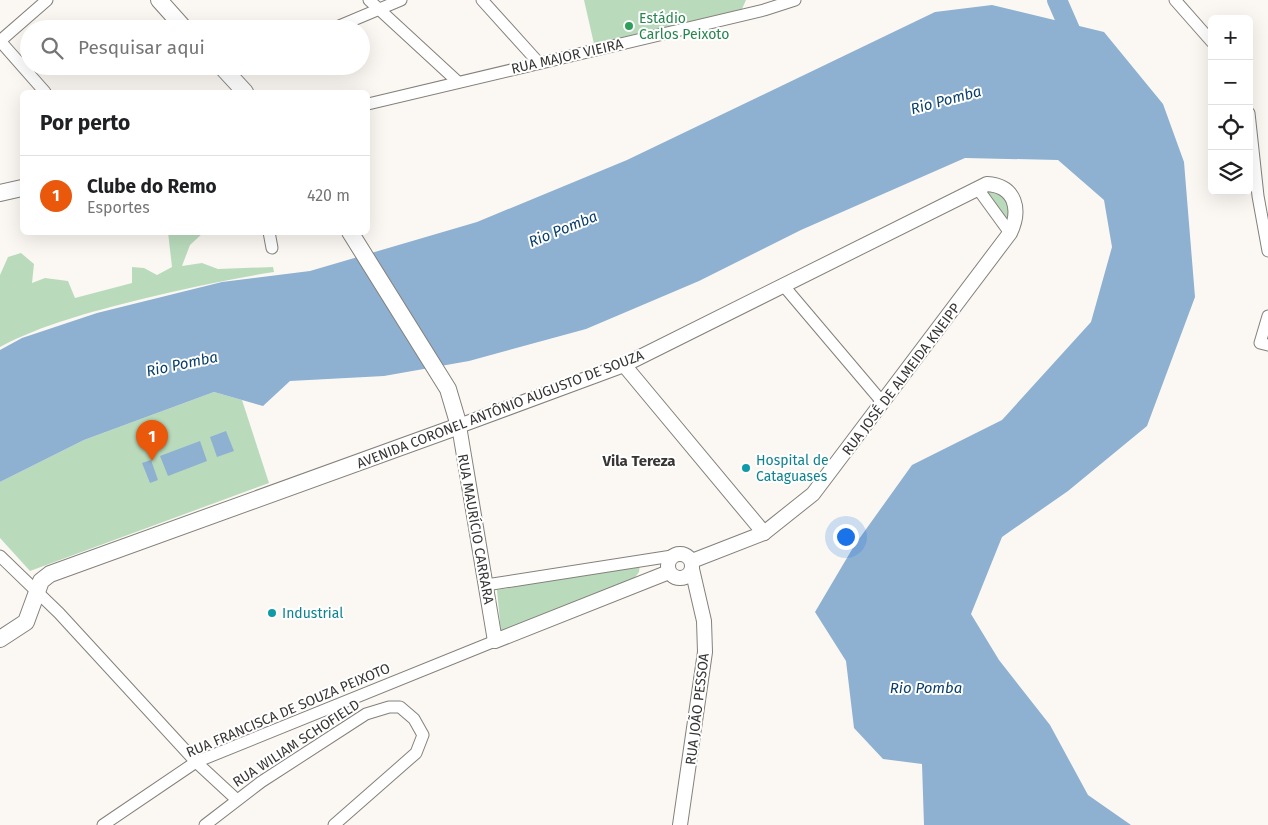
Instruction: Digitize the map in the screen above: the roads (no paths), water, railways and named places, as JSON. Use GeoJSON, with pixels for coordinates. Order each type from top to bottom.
{"type":"FeatureCollection","features":[{"type":"Feature","properties":{"kind":"main road"},"geometry":{"type":"LineString","coordinates":[[159,0],[178,20]]}},
{"type":"Feature","properties":{"kind":"main road"},"geometry":{"type":"LineString","coordinates":[[234,75],[244,90]]}},
{"type":"Feature","properties":{"kind":"main road"},"geometry":{"type":"LineString","coordinates":[[0,194],[20,189]]}},
{"type":"Feature","properties":{"kind":"main road","name":"RUA MAURÍCIO CARRARA"},"geometry":{"type":"LineString","coordinates":[[355,239],[448,389],[459,426]]}},
{"type":"Feature","properties":{"kind":"main road","name":"AVENIDA CORONEL ANTÔNIO AUGUSTO DE SOUZA"},"geometry":{"type":"LineString","coordinates":[[0,639],[26,622],[41,581],[50,574],[459,426]]}},
{"type":"Feature","properties":{"kind":"street"},"geometry":{"type":"LineString","coordinates":[[24,20],[47,0]]}},
{"type":"Feature","properties":{"kind":"street"},"geometry":{"type":"LineString","coordinates":[[369,0],[458,82]]}},
{"type":"Feature","properties":{"kind":"street"},"geometry":{"type":"LineString","coordinates":[[353,20],[401,0]]}},
{"type":"Feature","properties":{"kind":"street"},"geometry":{"type":"LineString","coordinates":[[482,0],[538,62]]}},
{"type":"Feature","properties":{"kind":"street","name":"RUA MAJOR VIEIRA"},"geometry":{"type":"LineString","coordinates":[[370,104],[764,5],[795,0]]}},
{"type":"Feature","properties":{"kind":"street"},"geometry":{"type":"LineString","coordinates":[[1175,0],[1208,37]]}},
{"type":"Feature","properties":{"kind":"street"},"geometry":{"type":"LineString","coordinates":[[20,24],[0,41],[20,64]]}},
{"type":"Feature","properties":{"kind":"street"},"geometry":{"type":"LineString","coordinates":[[30,75],[43,90]]}},
{"type":"Feature","properties":{"kind":"street"},"geometry":{"type":"LineString","coordinates":[[1253,150],[1258,196],[1268,251]]}},
{"type":"Feature","properties":{"kind":"street","name":"AVENIDA CORONEL ANTÔNIO AUGUSTO DE SOUZA"},"geometry":{"type":"LineString","coordinates":[[459,426],[624,365],[987,184],[994,185],[1010,194]]}},
{"type":"Feature","properties":{"kind":"street"},"geometry":{"type":"LineString","coordinates":[[978,189],[1010,233]]}},
{"type":"Feature","properties":{"kind":"street","name":"RUA JOSÉ DE ALMEIDA KNEIPP"},"geometry":{"type":"LineString","coordinates":[[692,565],[764,533],[813,494],[1010,233],[1017,213],[1016,205],[1010,194]]}},
{"type":"Feature","properties":{"kind":"street"},"geometry":{"type":"LineString","coordinates":[[270,235],[272,248]]}},
{"type":"Feature","properties":{"kind":"street"},"geometry":{"type":"LineString","coordinates":[[783,285],[883,403]]}},
{"type":"Feature","properties":{"kind":"street"},"geometry":{"type":"LineString","coordinates":[[1268,316],[1260,343],[1268,345]]}},
{"type":"Feature","properties":{"kind":"street"},"geometry":{"type":"LineString","coordinates":[[624,365],[764,533]]}},
{"type":"Feature","properties":{"kind":"street","name":"RUA MAURÍCIO CARRARA"},"geometry":{"type":"LineString","coordinates":[[459,426],[495,641]]}},
{"type":"Feature","properties":{"kind":"street"},"geometry":{"type":"LineString","coordinates":[[486,585],[684,553],[692,565],[688,576],[674,575],[495,641]]}},
{"type":"Feature","properties":{"kind":"street"},"geometry":{"type":"LineString","coordinates":[[0,556],[36,593],[59,613],[196,762],[236,799]]}},
{"type":"Feature","properties":{"kind":"street"},"geometry":{"type":"LineString","coordinates":[[672,556],[668,564],[674,575],[698,594]]}},
{"type":"Feature","properties":{"kind":"street","name":"RUA JOÃO PESSOA"},"geometry":{"type":"LineString","coordinates":[[680,825],[705,652],[704,621],[692,565]]}},
{"type":"Feature","properties":{"kind":"street","name":"RUA FRANCISCA DE SOUZA PEIXOTO"},"geometry":{"type":"LineString","coordinates":[[103,825],[196,762],[495,641]]}},
{"type":"Feature","properties":{"kind":"street","name":"RUA WILIAM SCHOFIELD"},"geometry":{"type":"LineString","coordinates":[[205,825],[236,799],[366,714],[389,706],[400,707],[409,713],[422,736],[416,753],[334,825]]}},
{"type":"Feature","properties":{"kind":"water","name":"Rio Pomba"},"geometry":{"type":"Polygon","coordinates":[[[992,5],[1104,32],[1163,104],[1184,162],[1195,297],[1147,426],[1068,491],[1002,537],[971,614],[999,660],[1050,725],[1088,795],[1131,825],[924,825],[922,764],[883,759],[854,728],[846,661],[815,612],[854,546],[912,465],[1002,420],[1091,322],[1112,247],[1104,200],[1058,160],[965,158],[801,230],[699,281],[586,329],[469,361],[384,376],[290,381],[263,406],[214,392],[84,440],[0,482],[0,350],[22,338],[97,313],[222,282],[310,271],[477,222],[627,160],[935,12],[992,5]]]}},
{"type":"Feature","properties":{"kind":"water"},"geometry":{"type":"Polygon","coordinates":[[[226,431],[234,451],[217,457],[210,437],[226,431]]]}},
{"type":"Feature","properties":{"kind":"water"},"geometry":{"type":"Polygon","coordinates":[[[200,441],[207,461],[168,476],[160,456],[200,441]]]}},
{"type":"Feature","properties":{"kind":"water"},"geometry":{"type":"Polygon","coordinates":[[[151,460],[158,480],[150,483],[142,463],[151,460]]]}},
{"type":"Feature","properties":{"kind":"waterway"},"geometry":{"type":"LineString","coordinates":[[1057,0],[1078,48]]}},
{"type":"Feature","properties":{"kind":"place","name":"Estádio Carlos Peixoto"},"geometry":{"type":"Point","coordinates":[629,26]}},
{"type":"Feature","properties":{"kind":"place","name":"Clube do Remo"},"geometry":{"type":"Point","coordinates":[152,461]}},
{"type":"Feature","properties":{"kind":"place","name":"Hospital de Cataguases"},"geometry":{"type":"Point","coordinates":[746,468]}},
{"type":"Feature","properties":{"kind":"place","name":"Industrial"},"geometry":{"type":"Point","coordinates":[272,613]}},
{"type":"Feature","properties":{"kind":"district","name":"Vila Tereza"},"geometry":{"type":"Point","coordinates":[639,461]}}]}
